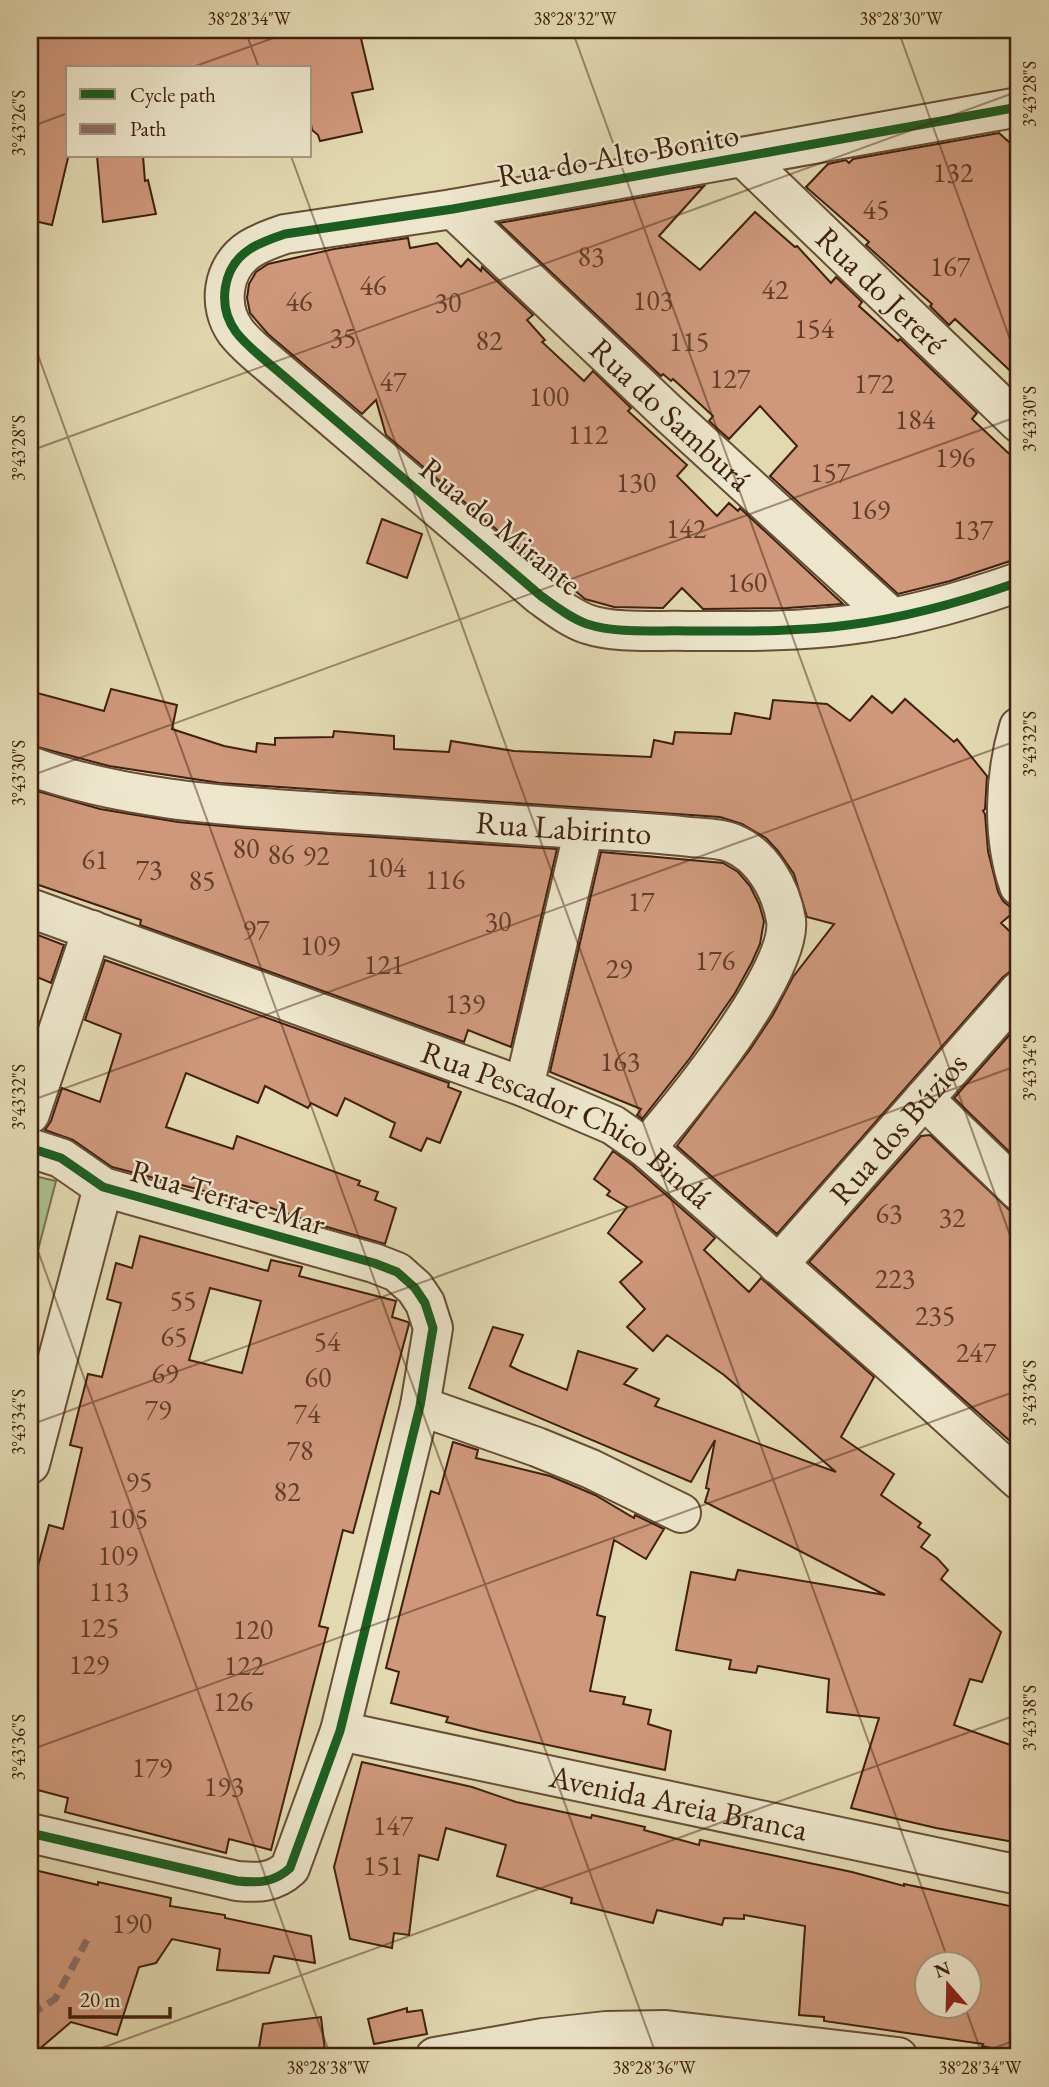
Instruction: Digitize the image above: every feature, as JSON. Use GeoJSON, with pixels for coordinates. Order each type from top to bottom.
{"type":"FeatureCollection","features":[{"type":"Feature","properties":{"kind":"street","name":"Rua do Alto Bonito"},"geometry":{"type":"LineString","coordinates":[[233,265],[247,250],[285,234],[453,209],[1019,107]]}},
{"type":"Feature","properties":{"kind":"street","name":"Rua do Jereré"},"geometry":{"type":"LineString","coordinates":[[744,158],[1019,423]]}},
{"type":"Feature","properties":{"kind":"street","name":"Rua do Samburá"},"geometry":{"type":"LineString","coordinates":[[453,209],[666,411],[892,618]]}},
{"type":"Feature","properties":{"kind":"street","name":"Rua do Mirante"},"geometry":{"type":"LineString","coordinates":[[233,265],[227,279],[225,305],[230,321],[244,341],[541,596],[586,624],[654,631],[795,630],[846,626],[892,618],[1019,582]]}},
{"type":"Feature","properties":{"kind":"street"},"geometry":{"type":"LineString","coordinates":[[1019,727],[1007,793],[1014,867],[1019,886]]}},
{"type":"Feature","properties":{"kind":"street","name":"Rua Labirinto"},"geometry":{"type":"LineString","coordinates":[[30,766],[66,779],[221,806],[645,831],[731,842],[753,855],[768,874],[779,898],[786,922],[782,944],[769,979],[696,1089],[646,1148]]}},
{"type":"Feature","properties":{"kind":"street"},"geometry":{"type":"LineString","coordinates":[[524,1087],[584,829]]}},
{"type":"Feature","properties":{"kind":"street","name":"Rua Pescador Chico Bindá"},"geometry":{"type":"LineString","coordinates":[[30,908],[524,1087],[613,1125],[646,1148],[894,1365],[1019,1480]]}},
{"type":"Feature","properties":{"kind":"street"},"geometry":{"type":"LineString","coordinates":[[30,1114],[92,930]]}},
{"type":"Feature","properties":{"kind":"street","name":"Rua dos Búzios"},"geometry":{"type":"LineString","coordinates":[[778,1265],[1019,991]]}},
{"type":"Feature","properties":{"kind":"street"},"geometry":{"type":"LineString","coordinates":[[923,1099],[1019,1191]]}},
{"type":"Feature","properties":{"kind":"street","name":"Rua Terra e Mar"},"geometry":{"type":"LineString","coordinates":[[30,1148],[61,1158],[103,1187],[374,1263],[397,1272],[415,1288],[425,1303],[433,1328],[420,1406]]}},
{"type":"Feature","properties":{"kind":"street"},"geometry":{"type":"LineString","coordinates":[[30,1464],[103,1187]]}},
{"type":"Feature","properties":{"kind":"street"},"geometry":{"type":"LineString","coordinates":[[30,1833],[237,1881],[270,1881],[282,1876],[290,1868],[296,1858],[340,1731],[420,1406],[592,1469],[681,1513]]}},
{"type":"Feature","properties":{"kind":"street","name":"Avenida Areia Branca"},"geometry":{"type":"LineString","coordinates":[[340,1731],[1019,1875]]}},
{"type":"Feature","properties":{"kind":"street"},"geometry":{"type":"LineString","coordinates":[[435,2057],[541,2048],[606,2031],[666,2030],[803,2051],[898,2057]]}},
{"type":"Feature","properties":{"kind":"green space"},"geometry":{"type":"Polygon","coordinates":[[[30,1175],[56,1181],[30,1281],[30,1175]]]}},
{"type":"Feature","properties":{"kind":"building"},"geometry":{"type":"Polygon","coordinates":[[[30,30],[359,30],[373,89],[352,93],[362,132],[320,141],[312,130],[312,66],[66,66],[68,158],[52,225],[30,220],[30,30]]]}},
{"type":"Feature","properties":{"kind":"building"},"geometry":{"type":"Polygon","coordinates":[[[999,133],[1019,151],[1019,379],[955,319],[949,325],[930,306],[932,304],[866,245],[869,242],[806,187],[828,164],[846,160],[849,163],[853,159],[999,133]]]}},
{"type":"Feature","properties":{"kind":"building"},"geometry":{"type":"Polygon","coordinates":[[[97,158],[143,158],[145,181],[148,180],[156,214],[103,222],[97,158]]]}},
{"type":"Feature","properties":{"kind":"building"},"geometry":{"type":"Polygon","coordinates":[[[704,186],[659,236],[700,270],[755,212],[797,246],[831,283],[836,277],[862,302],[859,306],[898,341],[900,339],[977,413],[972,419],[1019,463],[1019,558],[950,581],[898,594],[770,476],[797,446],[760,406],[729,439],[709,421],[713,416],[673,379],[671,381],[663,374],[661,376],[499,223],[704,186]]]}},
{"type":"Feature","properties":{"kind":"building"},"geometry":{"type":"Polygon","coordinates":[[[408,238],[410,248],[437,243],[461,267],[468,259],[481,271],[482,267],[533,315],[527,320],[545,340],[542,342],[584,381],[593,371],[631,408],[628,411],[687,465],[677,476],[717,516],[729,503],[738,511],[740,508],[843,604],[703,609],[682,588],[663,608],[614,607],[585,599],[547,567],[544,570],[386,435],[376,400],[362,414],[268,334],[250,313],[247,298],[249,284],[256,272],[268,264],[334,249],[408,238]]]}},
{"type":"Feature","properties":{"kind":"building"},"geometry":{"type":"Polygon","coordinates":[[[382,519],[422,534],[407,578],[367,563],[382,519]]]}},
{"type":"Feature","properties":{"kind":"building"},"geometry":{"type":"Polygon","coordinates":[[[111,689],[177,705],[172,729],[224,746],[256,752],[257,743],[275,745],[275,738],[333,737],[334,731],[394,736],[394,749],[449,752],[451,741],[514,751],[651,757],[654,740],[673,744],[675,732],[731,734],[735,713],[770,719],[773,700],[827,704],[850,721],[872,696],[892,713],[905,699],[954,742],[957,739],[987,776],[983,811],[988,851],[998,892],[1003,901],[1015,911],[1001,923],[1019,940],[1019,970],[1011,971],[1003,977],[777,1234],[677,1146],[749,1051],[773,1015],[793,977],[834,924],[807,917],[794,874],[766,838],[742,824],[720,817],[220,783],[109,766],[30,745],[30,691],[104,711],[111,689]]]}},
{"type":"Feature","properties":{"kind":"building"},"geometry":{"type":"Polygon","coordinates":[[[30,789],[100,809],[178,822],[557,849],[511,1047],[468,1030],[464,1042],[140,925],[141,920],[30,882],[30,789]]]}},
{"type":"Feature","properties":{"kind":"building"},"geometry":{"type":"Polygon","coordinates":[[[601,852],[723,863],[738,872],[750,886],[764,921],[760,944],[735,993],[690,1058],[642,1119],[637,1115],[641,1109],[550,1072],[601,852]]]}},
{"type":"Feature","properties":{"kind":"building"},"geometry":{"type":"Polygon","coordinates":[[[30,932],[64,945],[51,983],[30,974],[30,932]]]}},
{"type":"Feature","properties":{"kind":"building"},"geometry":{"type":"Polygon","coordinates":[[[105,960],[449,1083],[448,1087],[461,1092],[440,1143],[427,1138],[421,1151],[390,1137],[395,1123],[345,1098],[337,1116],[311,1103],[308,1108],[265,1086],[258,1103],[186,1073],[166,1127],[233,1149],[237,1136],[360,1181],[358,1185],[378,1192],[375,1200],[396,1208],[385,1244],[248,1200],[247,1202],[112,1167],[73,1140],[45,1130],[51,1121],[62,1088],[100,1102],[121,1034],[85,1020],[105,960]]]}},
{"type":"Feature","properties":{"kind":"building"},"geometry":{"type":"Polygon","coordinates":[[[1019,1024],[1019,1161],[954,1098],[1019,1024]]]}},
{"type":"Feature","properties":{"kind":"building"},"geometry":{"type":"Polygon","coordinates":[[[930,1135],[1019,1219],[1019,1449],[809,1262],[921,1136],[930,1135]]]}},
{"type":"Feature","properties":{"kind":"building"},"geometry":{"type":"Polygon","coordinates":[[[613,1151],[715,1238],[704,1250],[749,1292],[761,1278],[874,1377],[841,1437],[894,1474],[881,1495],[921,1523],[918,1527],[930,1535],[921,1547],[948,1570],[941,1579],[1001,1632],[982,1682],[970,1679],[954,1725],[1019,1748],[1019,1843],[936,1828],[851,1808],[879,1718],[827,1712],[829,1679],[758,1666],[756,1673],[729,1669],[731,1660],[676,1650],[691,1572],[735,1580],[738,1570],[885,1595],[705,1502],[715,1440],[691,1482],[469,1388],[493,1327],[523,1335],[510,1366],[520,1371],[567,1390],[578,1351],[637,1369],[624,1384],[659,1399],[655,1406],[836,1472],[724,1375],[667,1335],[653,1351],[627,1327],[645,1309],[620,1282],[642,1262],[608,1233],[627,1207],[607,1195],[610,1191],[594,1179],[613,1151]]]}},
{"type":"Feature","properties":{"kind":"building"},"geometry":{"type":"Polygon","coordinates":[[[140,1236],[268,1271],[271,1260],[302,1267],[299,1276],[396,1301],[392,1317],[409,1324],[353,1533],[343,1530],[319,1626],[328,1628],[271,1850],[229,1839],[226,1853],[65,1812],[68,1798],[30,1788],[30,1596],[49,1525],[63,1529],[82,1448],[70,1445],[80,1405],[88,1374],[102,1377],[121,1303],[107,1299],[116,1263],[132,1268],[140,1236]],[[210,1288],[189,1360],[242,1373],[261,1301],[210,1288]]]}},
{"type":"Feature","properties":{"kind":"building"},"geometry":{"type":"Polygon","coordinates":[[[453,1442],[478,1450],[476,1458],[550,1476],[595,1495],[634,1518],[635,1515],[664,1529],[646,1559],[614,1540],[597,1615],[605,1617],[590,1691],[625,1697],[623,1704],[651,1710],[648,1724],[671,1731],[665,1770],[482,1731],[446,1722],[448,1717],[391,1703],[399,1672],[386,1668],[431,1491],[439,1494],[453,1442]]]}},
{"type":"Feature","properties":{"kind":"building"},"geometry":{"type":"Polygon","coordinates":[[[362,1762],[472,1787],[516,1802],[645,1827],[644,1830],[699,1845],[700,1840],[852,1872],[904,1886],[1019,1908],[1019,2054],[982,2046],[983,2044],[799,2015],[805,1926],[744,1915],[744,1919],[724,1918],[722,1925],[657,1910],[653,1923],[571,1903],[572,1898],[497,1876],[506,1845],[446,1828],[438,1860],[419,1855],[409,1935],[394,1933],[392,1948],[350,1939],[334,1867],[362,1762]]]}},
{"type":"Feature","properties":{"kind":"building"},"geometry":{"type":"Polygon","coordinates":[[[30,1869],[171,1898],[170,1906],[225,1915],[225,1918],[311,1936],[315,1963],[274,1956],[269,1973],[217,1970],[220,1949],[172,1939],[156,1963],[139,1967],[117,2035],[71,2022],[30,2057],[30,1869]]]}},
{"type":"Feature","properties":{"kind":"building"},"geometry":{"type":"Polygon","coordinates":[[[407,2008],[407,2012],[422,2010],[427,2034],[374,2044],[368,2019],[407,2008]]]}},
{"type":"Feature","properties":{"kind":"building"},"geometry":{"type":"Polygon","coordinates":[[[321,2017],[325,2051],[298,2057],[272,2057],[259,2048],[263,2024],[321,2017]]]}},
{"type":"Feature","properties":{"kind":"marked path"},"geometry":{"type":"LineString","coordinates":[[30,2015],[55,1999],[87,1940]]}},
{"type":"Feature","properties":{"kind":"cycle path"},"geometry":{"type":"LineString","coordinates":[[1019,107],[453,209],[285,234],[258,244],[241,257],[233,266],[225,288],[226,311],[230,322],[253,350],[541,596],[587,624],[637,631],[768,631],[828,627],[913,613],[1019,582]]}},
{"type":"Feature","properties":{"kind":"cycle path"},"geometry":{"type":"LineString","coordinates":[[30,1148],[61,1158],[103,1187],[374,1263],[397,1272],[415,1288],[425,1303],[433,1328],[420,1406],[340,1731],[290,1868],[278,1877],[265,1881],[237,1881],[30,1833]]}}]}
